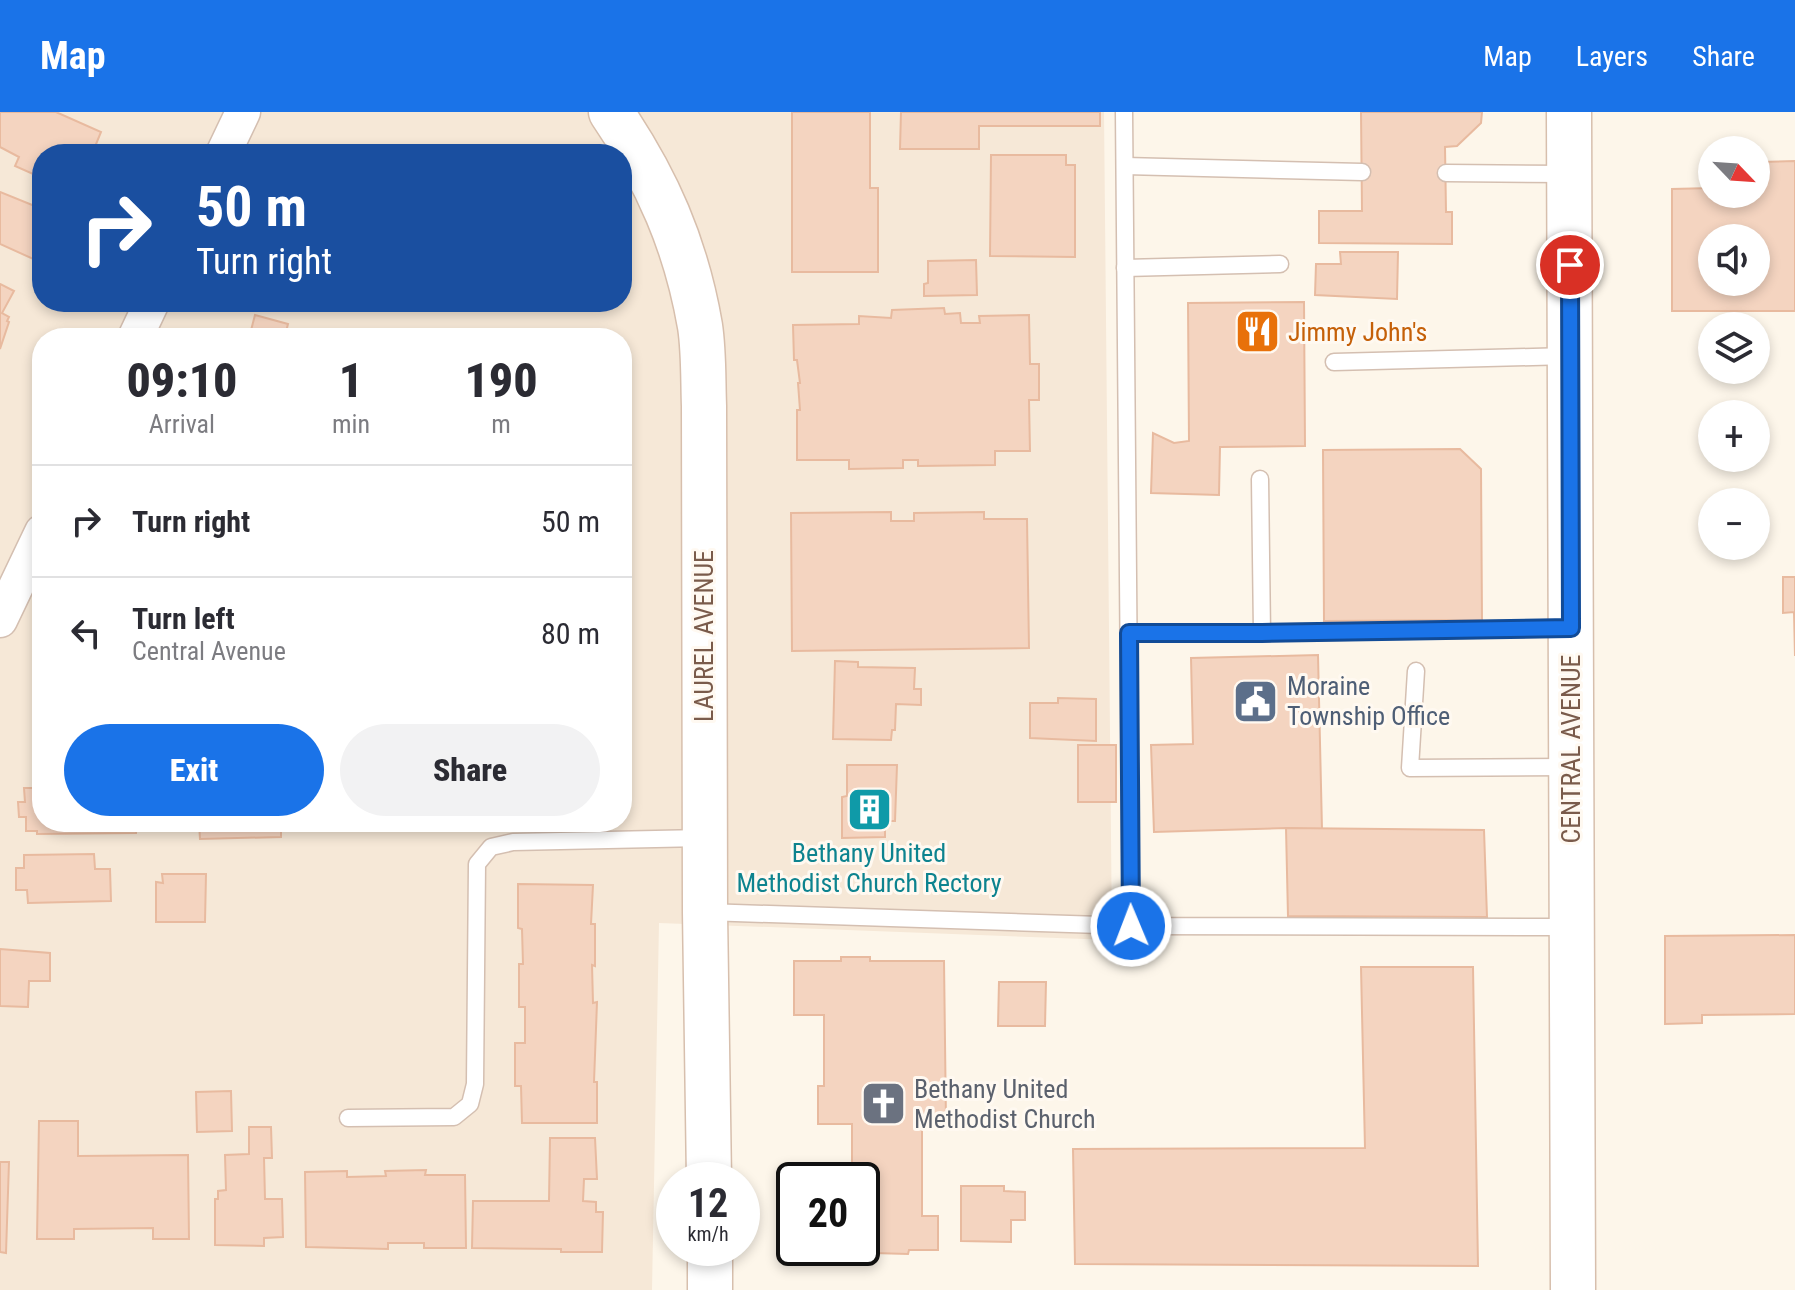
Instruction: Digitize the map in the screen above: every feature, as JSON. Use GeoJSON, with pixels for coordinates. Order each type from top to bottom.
{"type":"FeatureCollection","features":[{"type":"Feature","properties":{"kind":"main road","name":"LAUREL AVENUE"},"geometry":{"type":"LineString","coordinates":[[611,112],[633,145],[666,207],[684,255],[700,329],[704,406],[709,1162]]}},
{"type":"Feature","properties":{"kind":"main road","name":"CENTRAL AVENUE"},"geometry":{"type":"LineString","coordinates":[[1569,112],[1573,1290]]}},
{"type":"Feature","properties":{"kind":"main road"},"geometry":{"type":"LineString","coordinates":[[710,1266],[710,1290]]}},
{"type":"Feature","properties":{"kind":"street"},"geometry":{"type":"LineString","coordinates":[[228,144],[243,112]]}},
{"type":"Feature","properties":{"kind":"street"},"geometry":{"type":"LineString","coordinates":[[0,620],[32,553]]}},
{"type":"Feature","properties":{"kind":"lane"},"geometry":{"type":"LineString","coordinates":[[1124,112],[1131,926]]}},
{"type":"Feature","properties":{"kind":"lane"},"geometry":{"type":"LineString","coordinates":[[1125,166],[1362,172]]}},
{"type":"Feature","properties":{"kind":"lane"},"geometry":{"type":"LineString","coordinates":[[1446,173],[1569,174]]}},
{"type":"Feature","properties":{"kind":"lane"},"geometry":{"type":"LineString","coordinates":[[1125,268],[1280,264]]}},
{"type":"Feature","properties":{"kind":"lane"},"geometry":{"type":"LineString","coordinates":[[1334,362],[1570,356]]}},
{"type":"Feature","properties":{"kind":"lane"},"geometry":{"type":"LineString","coordinates":[[1260,479],[1262,633]]}},
{"type":"Feature","properties":{"kind":"lane"},"geometry":{"type":"LineString","coordinates":[[1129,633],[1571,628]]}},
{"type":"Feature","properties":{"kind":"lane"},"geometry":{"type":"LineString","coordinates":[[1416,671],[1410,768],[1571,767]]}},
{"type":"Feature","properties":{"kind":"lane"},"geometry":{"type":"LineString","coordinates":[[348,1118],[454,1117],[470,1104],[475,1084],[477,864],[491,847],[513,842],[705,838]]}},
{"type":"Feature","properties":{"kind":"lane"},"geometry":{"type":"LineString","coordinates":[[705,912],[1131,926],[1572,927]]}},
{"type":"Feature","properties":{"kind":"shaded area"},"geometry":{"type":"Polygon","coordinates":[[[0,112],[1104,112],[1112,940],[659,923],[652,1290],[0,1290],[0,112]]]}},
{"type":"Feature","properties":{"kind":"building"},"geometry":{"type":"Polygon","coordinates":[[[0,112],[56,112],[101,132],[96,144],[32,144],[32,174],[15,166],[19,157],[0,147],[0,112]]]}},
{"type":"Feature","properties":{"kind":"building"},"geometry":{"type":"Polygon","coordinates":[[[792,112],[870,112],[870,188],[878,188],[878,272],[792,272],[792,112]]]}},
{"type":"Feature","properties":{"kind":"building"},"geometry":{"type":"Polygon","coordinates":[[[901,112],[1100,112],[1100,126],[979,126],[979,149],[900,149],[901,112]]]}},
{"type":"Feature","properties":{"kind":"building"},"geometry":{"type":"Polygon","coordinates":[[[1361,112],[1482,112],[1481,123],[1457,146],[1445,147],[1446,212],[1452,212],[1452,244],[1319,243],[1319,211],[1362,211],[1361,112]]]}},
{"type":"Feature","properties":{"kind":"building"},"geometry":{"type":"Polygon","coordinates":[[[991,155],[1066,155],[1066,165],[1075,165],[1075,257],[990,256],[991,155]]]}},
{"type":"Feature","properties":{"kind":"building"},"geometry":{"type":"Polygon","coordinates":[[[1795,161],[1795,311],[1672,311],[1672,189],[1698,188],[1698,208],[1770,208],[1770,162],[1795,161]]]}},
{"type":"Feature","properties":{"kind":"building"},"geometry":{"type":"Polygon","coordinates":[[[0,192],[32,205],[32,258],[0,244],[0,192]]]}},
{"type":"Feature","properties":{"kind":"building"},"geometry":{"type":"Polygon","coordinates":[[[1340,252],[1398,252],[1397,299],[1315,295],[1316,264],[1341,264],[1340,252]]]}},
{"type":"Feature","properties":{"kind":"building"},"geometry":{"type":"Polygon","coordinates":[[[976,260],[977,295],[924,296],[924,284],[928,283],[928,261],[976,260]]]}},
{"type":"Feature","properties":{"kind":"building"},"geometry":{"type":"Polygon","coordinates":[[[0,284],[14,291],[2,313],[9,317],[9,322],[0,349],[0,284]]]}},
{"type":"Feature","properties":{"kind":"building"},"geometry":{"type":"Polygon","coordinates":[[[1304,302],[1305,446],[1220,447],[1219,495],[1151,493],[1153,433],[1174,443],[1189,441],[1188,303],[1304,302]]]}},
{"type":"Feature","properties":{"kind":"building"},"geometry":{"type":"Polygon","coordinates":[[[944,308],[945,314],[960,313],[961,323],[980,323],[979,316],[1029,315],[1030,364],[1039,364],[1039,400],[1029,400],[1030,451],[995,451],[995,465],[918,466],[918,460],[903,460],[903,468],[849,469],[849,460],[797,460],[800,383],[797,360],[794,360],[793,325],[859,324],[859,316],[891,318],[892,310],[944,308]]]}},
{"type":"Feature","properties":{"kind":"building"},"geometry":{"type":"Polygon","coordinates":[[[255,315],[288,324],[287,328],[252,328],[255,315]]]}},
{"type":"Feature","properties":{"kind":"building"},"geometry":{"type":"Polygon","coordinates":[[[1460,449],[1481,469],[1482,620],[1324,621],[1323,450],[1460,449]]]}},
{"type":"Feature","properties":{"kind":"building"},"geometry":{"type":"Polygon","coordinates":[[[891,512],[891,521],[914,521],[914,513],[984,512],[984,519],[1027,519],[1029,648],[792,651],[791,513],[891,512]]]}},
{"type":"Feature","properties":{"kind":"building"},"geometry":{"type":"Polygon","coordinates":[[[1783,577],[1795,577],[1795,656],[1794,612],[1783,613],[1783,577]]]}},
{"type":"Feature","properties":{"kind":"building","name":"Moraine Township Office"},"geometry":{"type":"Polygon","coordinates":[[[1318,655],[1322,830],[1286,828],[1154,832],[1151,745],[1193,744],[1191,658],[1318,655]]]}},
{"type":"Feature","properties":{"kind":"building"},"geometry":{"type":"Polygon","coordinates":[[[835,661],[858,662],[858,667],[915,668],[914,689],[921,689],[921,705],[896,704],[895,730],[892,730],[891,740],[833,739],[835,661]]]}},
{"type":"Feature","properties":{"kind":"building"},"geometry":{"type":"Polygon","coordinates":[[[1058,698],[1096,699],[1096,741],[1030,738],[1030,703],[1058,703],[1058,698]]]}},
{"type":"Feature","properties":{"kind":"building"},"geometry":{"type":"Polygon","coordinates":[[[1078,745],[1116,745],[1116,802],[1078,802],[1078,745]]]}},
{"type":"Feature","properties":{"kind":"building","name":"Bethany United Methodist Church Rectory"},"geometry":{"type":"Polygon","coordinates":[[[847,765],[897,765],[895,821],[885,821],[885,837],[842,838],[842,797],[847,796],[847,765]]]}},
{"type":"Feature","properties":{"kind":"building"},"geometry":{"type":"Polygon","coordinates":[[[24,788],[32,788],[32,831],[26,831],[26,817],[19,817],[18,802],[25,802],[24,788]]]}},
{"type":"Feature","properties":{"kind":"building"},"geometry":{"type":"Polygon","coordinates":[[[1286,828],[1484,830],[1487,917],[1288,916],[1286,828]]]}},
{"type":"Feature","properties":{"kind":"building"},"geometry":{"type":"Polygon","coordinates":[[[37,832],[136,832],[136,833],[37,832]]]}},
{"type":"Feature","properties":{"kind":"building"},"geometry":{"type":"Polygon","coordinates":[[[200,832],[281,832],[281,837],[200,839],[200,832]]]}},
{"type":"Feature","properties":{"kind":"building"},"geometry":{"type":"Polygon","coordinates":[[[94,854],[95,869],[110,869],[111,901],[28,903],[27,890],[16,890],[16,868],[24,868],[24,855],[94,854]]]}},
{"type":"Feature","properties":{"kind":"building"},"geometry":{"type":"Polygon","coordinates":[[[162,874],[206,874],[205,922],[156,922],[156,882],[163,883],[162,874]]]}},
{"type":"Feature","properties":{"kind":"building"},"geometry":{"type":"Polygon","coordinates":[[[518,884],[593,885],[591,924],[595,924],[595,966],[592,965],[593,1003],[597,1002],[594,1082],[597,1082],[597,1123],[522,1123],[521,1086],[515,1086],[515,1043],[525,1043],[525,1007],[519,1007],[519,964],[523,964],[522,929],[518,928],[518,884]]]}},
{"type":"Feature","properties":{"kind":"building"},"geometry":{"type":"Polygon","coordinates":[[[1795,935],[1795,1014],[1702,1015],[1702,1023],[1665,1024],[1665,936],[1795,935]]]}},
{"type":"Feature","properties":{"kind":"building"},"geometry":{"type":"Polygon","coordinates":[[[0,949],[50,953],[50,981],[29,981],[28,1007],[0,1006],[0,949]]]}},
{"type":"Feature","properties":{"kind":"building","name":"Bethany United Methodist Church"},"geometry":{"type":"Polygon","coordinates":[[[841,957],[870,957],[870,961],[944,961],[946,1122],[922,1125],[922,1216],[938,1216],[938,1250],[880,1253],[880,1162],[852,1162],[852,1124],[818,1124],[818,1086],[824,1086],[824,1015],[794,1015],[794,961],[841,961],[841,957]]]}},
{"type":"Feature","properties":{"kind":"building"},"geometry":{"type":"Polygon","coordinates":[[[1361,967],[1473,967],[1478,1266],[1075,1264],[1073,1149],[1365,1148],[1361,967]]]}},
{"type":"Feature","properties":{"kind":"building"},"geometry":{"type":"Polygon","coordinates":[[[999,982],[1046,982],[1045,1026],[998,1026],[999,982]]]}},
{"type":"Feature","properties":{"kind":"building"},"geometry":{"type":"Polygon","coordinates":[[[231,1091],[232,1131],[197,1132],[196,1092],[231,1091]]]}},
{"type":"Feature","properties":{"kind":"building"},"geometry":{"type":"Polygon","coordinates":[[[39,1121],[78,1121],[78,1156],[188,1155],[189,1239],[153,1239],[153,1228],[74,1229],[74,1239],[37,1239],[39,1121]]]}},
{"type":"Feature","properties":{"kind":"building"},"geometry":{"type":"Polygon","coordinates":[[[249,1127],[271,1127],[272,1158],[264,1158],[265,1199],[282,1199],[283,1237],[264,1238],[264,1246],[215,1245],[215,1199],[218,1199],[218,1191],[226,1190],[225,1155],[249,1154],[249,1127]]]}},
{"type":"Feature","properties":{"kind":"building"},"geometry":{"type":"Polygon","coordinates":[[[550,1138],[595,1138],[597,1179],[584,1179],[583,1201],[596,1202],[596,1212],[603,1212],[602,1252],[472,1248],[473,1201],[549,1201],[550,1138]]]}},
{"type":"Feature","properties":{"kind":"building"},"geometry":{"type":"Polygon","coordinates":[[[0,1162],[9,1162],[6,1253],[0,1252],[0,1162]]]}},
{"type":"Feature","properties":{"kind":"building"},"geometry":{"type":"Polygon","coordinates":[[[426,1170],[425,1175],[465,1175],[466,1248],[424,1248],[424,1243],[388,1243],[388,1249],[306,1247],[305,1172],[347,1171],[347,1177],[386,1176],[385,1171],[426,1170]]]}},
{"type":"Feature","properties":{"kind":"building"},"geometry":{"type":"Polygon","coordinates":[[[961,1186],[1004,1186],[1004,1191],[1025,1192],[1025,1220],[1011,1220],[1011,1242],[961,1241],[961,1186]]]}},
{"type":"Feature","properties":{"kind":"place","name":"Jimmy John's"},"geometry":{"type":"Point","coordinates":[1257,332]}},
{"type":"Feature","properties":{"kind":"place","name":"Moraine Township Office"},"geometry":{"type":"Point","coordinates":[1256,701]}},
{"type":"Feature","properties":{"kind":"place","name":"Bethany United Methodist Church Rectory"},"geometry":{"type":"Point","coordinates":[869,810]}},
{"type":"Feature","properties":{"kind":"place","name":"Bethany United Methodist Church"},"geometry":{"type":"Point","coordinates":[883,1104]}},
{"type":"Feature","properties":{"kind":"route"},"geometry":{"type":"LineString","coordinates":[[1131,926],[1129,633],[1571,628],[1570,265]]}}]}
